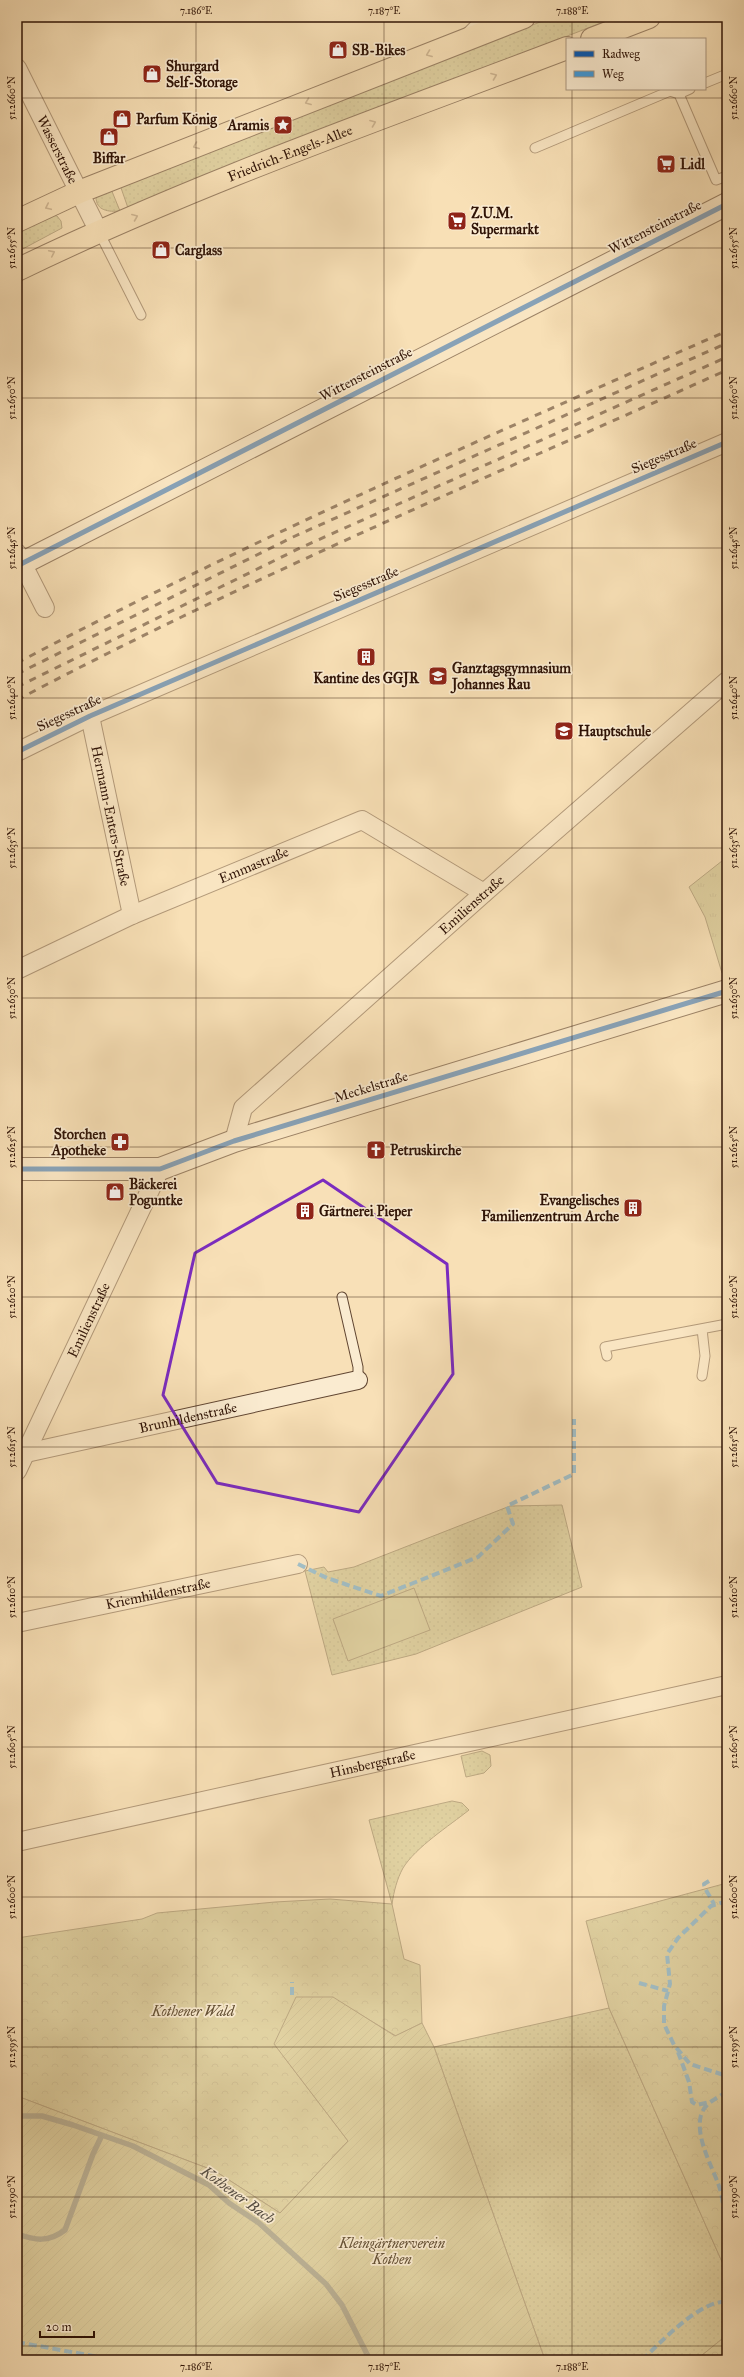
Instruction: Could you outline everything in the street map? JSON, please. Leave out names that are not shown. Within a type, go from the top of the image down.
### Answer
[{"type":"main road","points":[[17,221],[79,192],[524,17]]},
{"type":"main road","points":[[595,38],[649,17]]},
{"type":"main road","name":"Friedrich-Engels-Allee","points":[[17,270],[99,232],[213,185],[566,48]]},
{"type":"street","points":[[465,40],[489,17]]},
{"type":"street","name":"Wasserstraße","points":[[17,68],[99,232]]},
{"type":"street","name":"Wittensteinstraße","points":[[19,561],[727,204]]},
{"type":"street","name":"Siegesstraße","points":[[17,752],[90,716],[727,442]]},
{"type":"street","points":[[19,561],[45,608]]},
{"type":"street","name":"Emilienstraße","points":[[234,1142],[243,1108],[484,893],[727,681]]},
{"type":"street","name":"Hermann-Enters-Straße","points":[[90,716],[132,915]]},
{"type":"street","name":"Emmastraße","points":[[17,970],[132,915],[362,820],[484,893]]},
{"type":"street","name":"Meckelstraße","points":[[17,1169],[160,1169],[185,1158],[234,1142],[727,991]]},
{"type":"street","name":"Emilienstraße","points":[[17,1471],[21,1454],[160,1169]]},
{"type":"street","name":"Brunhildenstraße","points":[[21,1454],[358,1380]]},
{"type":"street","name":"Kriemhildenstraße","points":[[17,1623],[298,1564]]},
{"type":"street","name":"Hinsbergstraße","points":[[17,1842],[727,1685]]},
{"type":"lane","points":[[706,83],[727,74]]},
{"type":"lane","points":[[536,148],[670,91],[679,94],[688,90]]},
{"type":"lane","points":[[679,94],[716,180],[727,176]]},
{"type":"lane","points":[[99,232],[141,314]]},
{"type":"lane","points":[[342,1297],[358,1368],[358,1380]]},
{"type":"lane","points":[[607,1356],[605,1347],[727,1324]]},
{"type":"lane","points":[[702,1329],[705,1356],[702,1376]]},
{"type":"highlighted area","points":[[323,1180],[447,1264],[453,1374],[359,1512],[217,1483],[163,1395],[195,1253]]},
{"type":"green space","points":[[553,17],[616,17],[128,208],[120,185]]},
{"type":"green space","points":[[111,189],[120,211],[104,210],[98,205],[96,197]]},
{"type":"green space","points":[[52,215],[57,216],[61,221],[62,228],[17,252],[17,232]]},
{"type":"green space","points":[[727,857],[727,972],[722,973],[705,917],[689,887]]},
{"type":"green space","points":[[562,1505],[582,1587],[416,1654],[332,1675],[305,1571],[324,1567],[328,1572],[354,1567],[510,1506]]},
{"type":"green space","points":[[414,1588],[430,1630],[348,1661],[333,1619]]},
{"type":"green space","points":[[482,1751],[490,1755],[491,1766],[484,1773],[466,1777],[461,1756]]},
{"type":"green space","points":[[452,1801],[462,1803],[469,1810],[424,1845],[409,1860],[399,1876],[392,1904],[369,1820]]},
{"type":"green space","points":[[727,1883],[727,2273],[609,2008],[586,1921]]},
{"type":"green space","name":"Kothener Wald","points":[[330,1899],[392,1904],[404,1959],[420,1965],[422,2023],[396,2036],[338,2001],[284,2057],[348,2141],[280,2213],[215,2171],[17,2096],[17,1938],[142,1919],[157,1913],[275,1902]]},
{"type":"green space","name":"Kleingärtnerverein Kothen","points":[[296,1997],[333,1997],[395,2036],[422,2023],[434,2047],[545,2360],[17,2360],[17,2096],[215,2171],[280,2213],[348,2141],[274,2044]]},
{"type":"green space","points":[[609,2008],[727,2273],[727,2335],[696,2360],[545,2360],[434,2047]]},
{"type":"green space","points":[[727,2335],[727,2360],[696,2360]]},
{"type":"waterway","name":"Kothener Bach","points":[[17,2116],[42,2116],[133,2146],[209,2185],[229,2203],[259,2223],[326,2284],[342,2305],[370,2360]]},
{"type":"waterway","points":[[17,2234],[30,2238],[47,2239],[65,2230],[93,2154],[102,2135]]},
{"type":"railway","points":[[17,663],[192,574],[280,532],[458,450],[727,331]]},
{"type":"railway","points":[[17,674],[293,537],[727,343]]},
{"type":"railway","points":[[17,687],[300,548],[727,357]]},
{"type":"railway","points":[[17,700],[104,655],[280,570],[727,370]]},
{"type":"marked path","points":[[298,1564],[327,1578],[381,1596],[478,1557],[513,1524],[507,1506],[574,1474],[574,1419]]},
{"type":"marked path","points":[[709,1881],[704,1884],[714,1905]]},
{"type":"marked path","points":[[727,1901],[711,1906],[678,1938],[667,1954],[670,1984],[664,2006],[664,2024],[674,2045],[690,2064],[727,2076]]},
{"type":"marked path","points":[[292,1982],[292,1995]]},
{"type":"marked path","points":[[639,1983],[668,1991]]},
{"type":"marked path","points":[[678,2052],[689,2082],[692,2102],[697,2105],[709,2102]]},
{"type":"marked path","points":[[727,2091],[705,2107],[701,2115],[700,2124],[702,2142],[721,2193],[727,2244]]},
{"type":"marked path","points":[[642,2360],[670,2333],[693,2315],[705,2307],[717,2303],[727,2302]]},
{"type":"marked path","points":[[17,2342],[115,2360]]},
{"type":"cycle path","points":[[17,566],[727,204]]},
{"type":"cycle path","points":[[17,752],[90,716],[727,442]]},
{"type":"cycle path","points":[[17,1169],[160,1169],[234,1141],[727,991]]},
{"type":"place","name":"SB-Bikes","points":[[338,50]]},
{"type":"place","name":"Shurgard Self-Storage","points":[[152,74]]},
{"type":"place","name":"Parfum König","points":[[122,119]]},
{"type":"place","name":"Aramis","points":[[283,125]]},
{"type":"place","name":"Biffar","points":[[109,137]]},
{"type":"place","name":"Lidl","points":[[666,164]]},
{"type":"place","name":"Z.U.M. Supermarkt","points":[[457,221]]},
{"type":"place","name":"Carglass","points":[[161,250]]},
{"type":"place","name":"Kantine des GGJR","points":[[366,657]]},
{"type":"place","name":"Ganztagsgymnasium Johannes Rau","points":[[438,676]]},
{"type":"place","name":"Hauptschule","points":[[564,731]]},
{"type":"place","name":"Storchen Apotheke","points":[[120,1142]]},
{"type":"place","name":"Petruskirche","points":[[376,1150]]},
{"type":"place","name":"Bäckerei Poguntke","points":[[115,1192]]},
{"type":"place","name":"Evangelisches Familienzentrum Arche","points":[[633,1208]]},
{"type":"place","name":"Gärtnerei Pieper","points":[[305,1211]]}]
